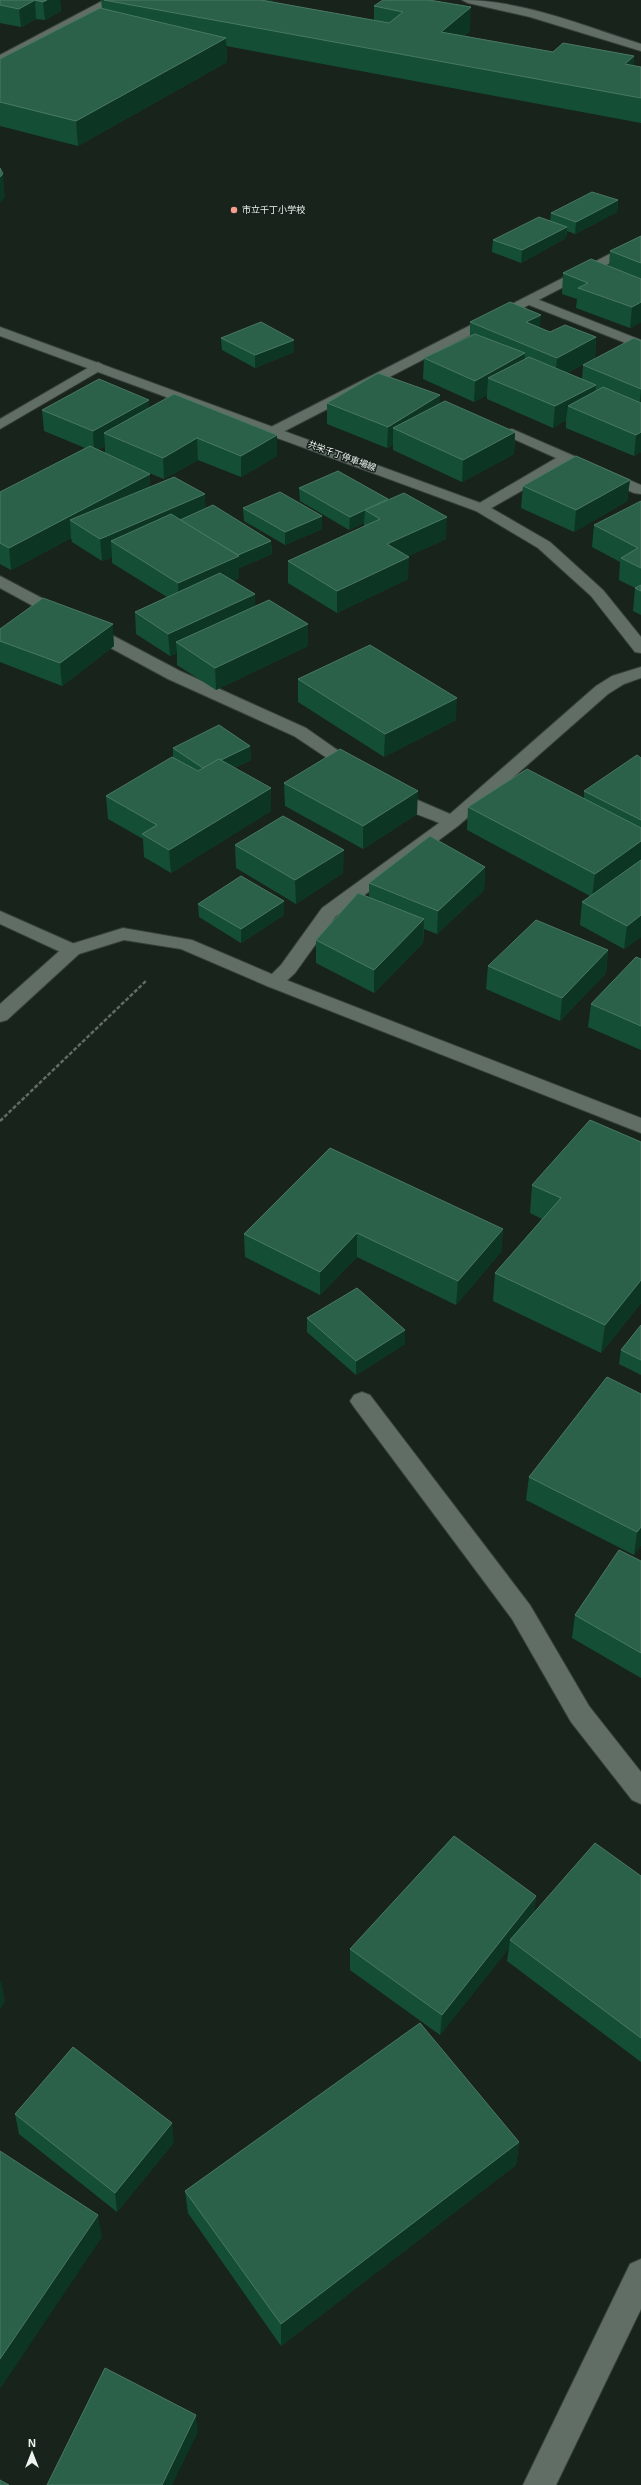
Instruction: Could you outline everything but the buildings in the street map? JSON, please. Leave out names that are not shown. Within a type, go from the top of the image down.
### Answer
[{"type":"street","points":[[0,60],[112,0]]},
{"type":"street","points":[[468,0],[533,14],[641,48]]},
{"type":"street","points":[[274,431],[641,242]]},
{"type":"street","points":[[529,300],[641,346]]},
{"type":"street","name":"共栄千丁停車場線","points":[[0,331],[481,508],[544,545],[597,593],[641,648]]},
{"type":"street","points":[[0,425],[98,366]]},
{"type":"street","points":[[512,433],[639,490]]},
{"type":"street","points":[[481,508],[568,458]]},
{"type":"street","points":[[0,581],[174,675],[300,732],[406,802],[452,822]]},
{"type":"street","points":[[274,982],[288,969],[329,912],[452,822],[602,690],[618,680],[641,672]]},
{"type":"street","points":[[0,917],[72,950]]},
{"type":"street","points":[[0,1016],[72,950],[123,934],[185,944],[274,982],[641,1126]]},
{"type":"street","points":[[362,1401],[521,1612],[580,1714],[641,1792]]},
{"type":"street","points":[[539,2485],[641,2276]]},
{"type":"path","points":[[0,1121],[185,944]]},
{"type":"place","name":"市立千丁小学校","points":[[234,210]]}]
